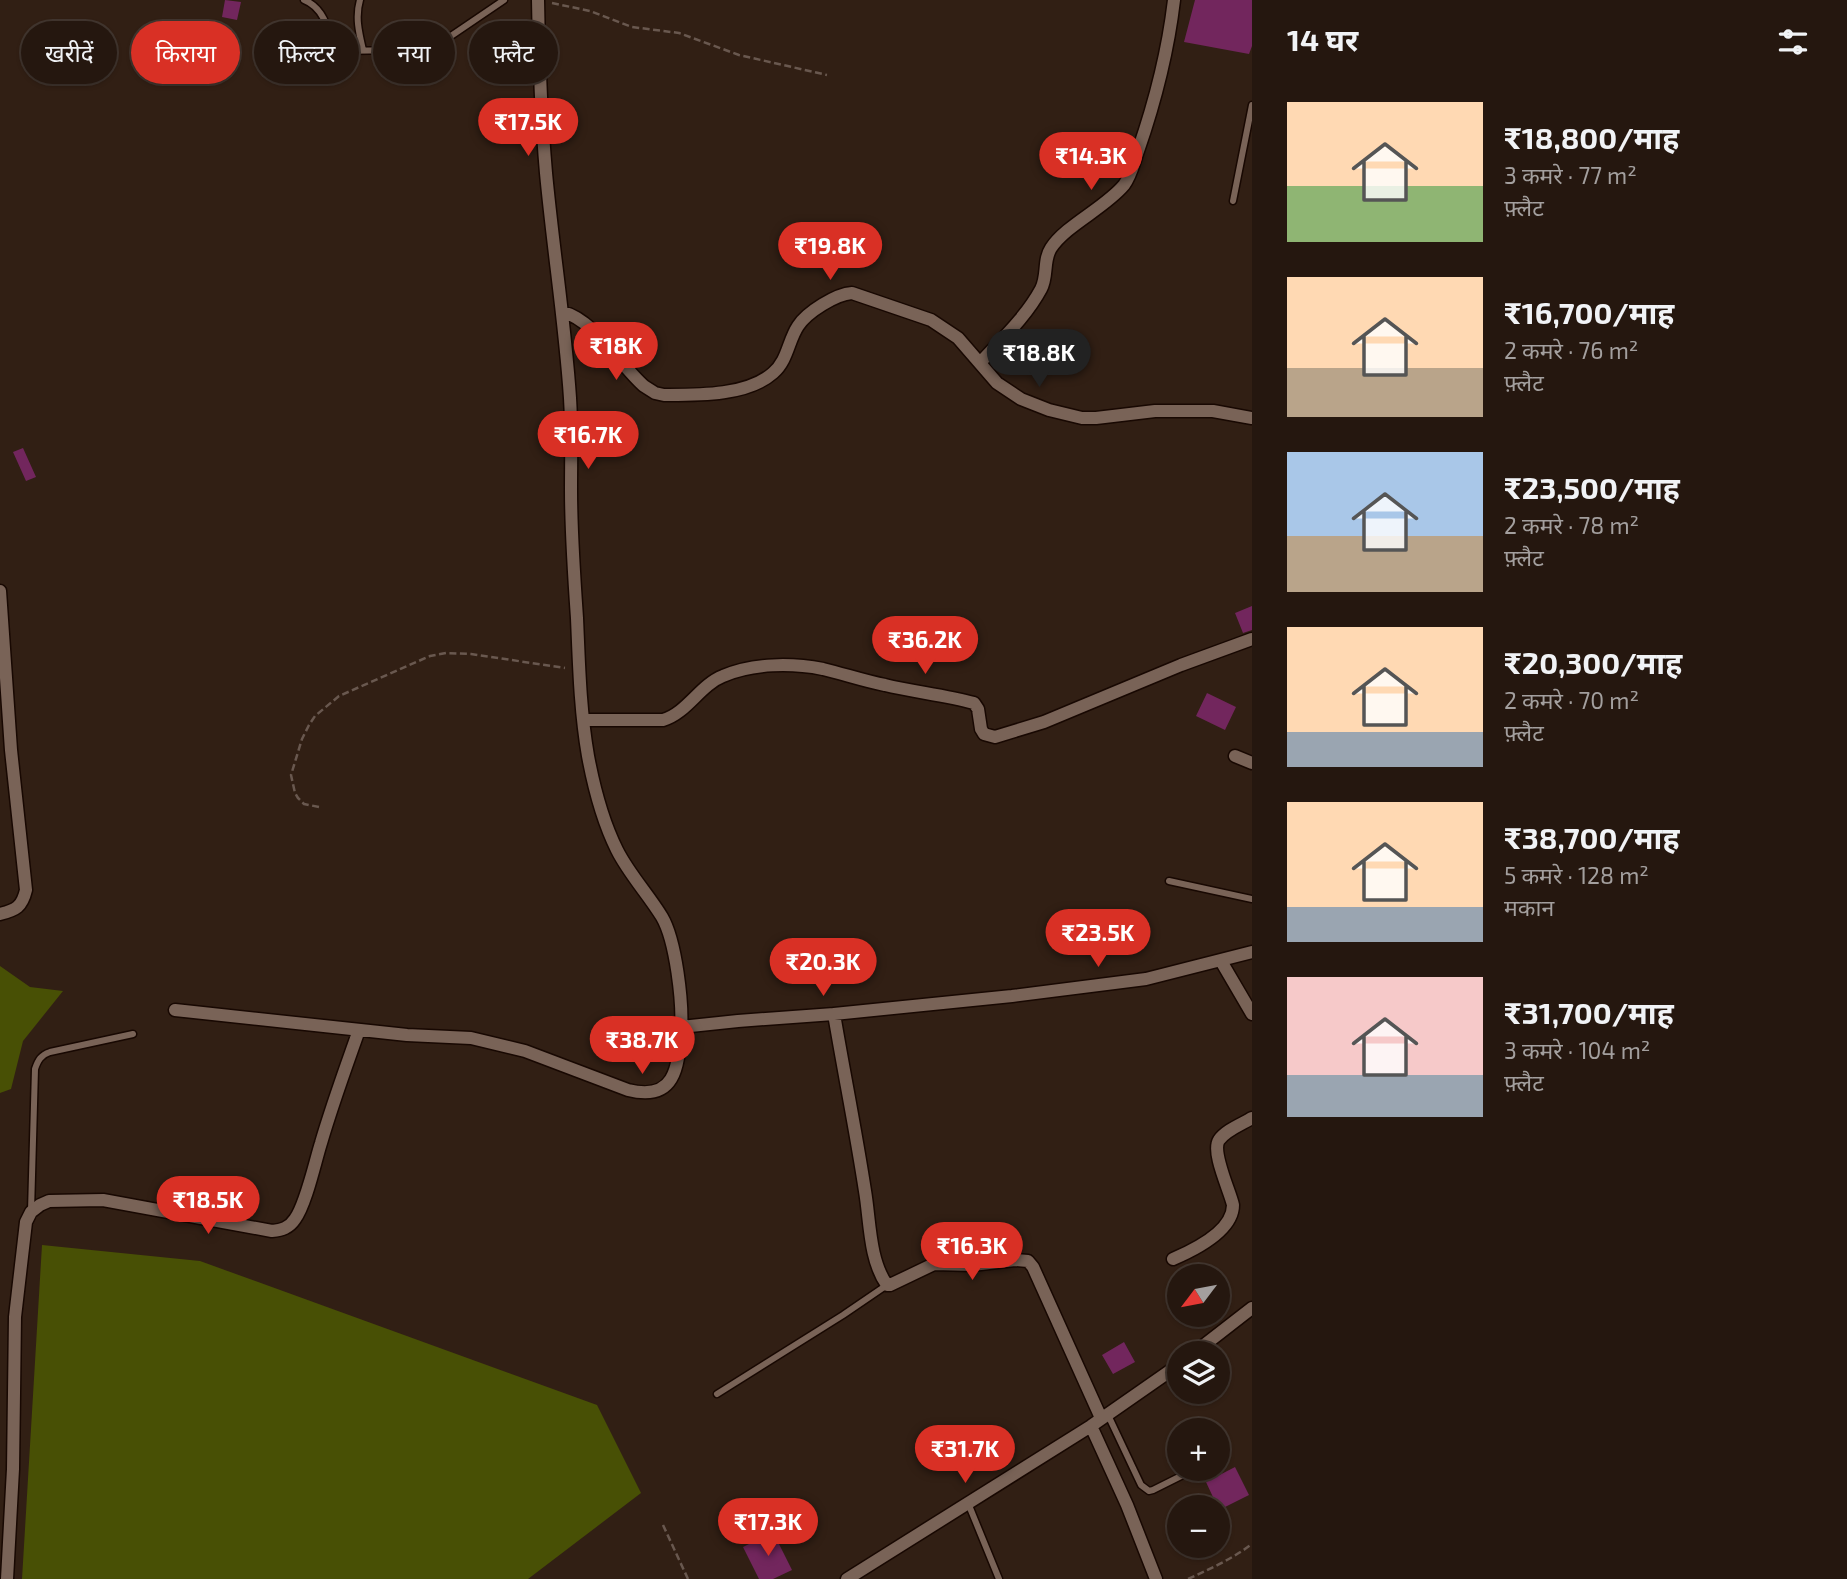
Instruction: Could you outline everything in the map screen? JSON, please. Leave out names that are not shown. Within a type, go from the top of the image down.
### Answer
[{"type":"street","points":[[175,1010],[494,1042],[643,1093],[664,1088],[676,1067],[681,1027],[680,996],[671,942],[663,919],[626,866],[604,820],[594,788],[583,720],[571,507],[571,424],[563,312],[540,100],[538,0]]},
{"type":"street","points":[[980,363],[1041,289],[1046,274],[1047,256],[1054,243],[1113,195],[1129,176],[1161,74],[1174,0]]},
{"type":"street","points":[[563,312],[572,314],[585,323],[644,386],[664,395],[717,393],[739,389],[766,378],[780,366],[800,322],[820,307],[847,293],[865,296],[931,320],[958,338],[997,383],[1021,399],[1040,407],[1071,416],[1096,418],[1155,411],[1224,412],[1252,418]]},
{"type":"street","points":[[0,591],[11,750],[26,890],[23,901],[16,909],[0,914]]},
{"type":"street","points":[[583,720],[663,720],[673,716],[721,676],[768,666],[806,667],[974,703],[984,734],[995,737],[1044,722],[1181,665],[1252,639]]},
{"type":"street","points":[[0,760],[11,750]]},
{"type":"street","points":[[1235,756],[1252,763]]},
{"type":"street","points":[[681,1027],[1012,996],[1146,979],[1252,952]]},
{"type":"street","points":[[1221,961],[1252,1014]]},
{"type":"street","points":[[834,1014],[870,1232],[877,1261],[887,1285],[934,1264],[972,1265],[1028,1261],[1100,1419],[1127,1505],[1156,1579]]},
{"type":"street","points":[[7,1579],[13,1469],[15,1317],[26,1222],[31,1212],[50,1201],[103,1200],[272,1231],[283,1230],[297,1217],[303,1203],[359,1030]]},
{"type":"street","points":[[1173,1259],[1209,1240],[1230,1218],[1233,1205],[1216,1146],[1222,1137],[1252,1118]]},
{"type":"street","points":[[1209,1341],[1252,1308]]},
{"type":"street","points":[[847,1579],[1100,1419],[1167,1373]]},
{"type":"lane","points":[[304,0],[316,7],[325,21]]},
{"type":"lane","points":[[360,0],[357,9],[358,29],[363,50]]},
{"type":"lane","points":[[359,50],[405,50],[433,45],[504,0]]},
{"type":"lane","points":[[1233,201],[1252,105]]},
{"type":"lane","points":[[1169,881],[1252,899]]},
{"type":"lane","points":[[31,1212],[35,1069],[38,1059],[50,1052],[133,1034]]},
{"type":"lane","points":[[717,1394],[887,1285]]},
{"type":"lane","points":[[1100,1419],[1145,1489],[1153,1490],[1171,1481]]},
{"type":"lane","points":[[968,1503],[999,1579]]},
{"type":"path","points":[[538,0],[590,11],[632,27],[679,33],[739,55],[827,75]]},
{"type":"path","points":[[319,807],[304,804],[295,793],[291,775],[302,739],[315,716],[340,696],[429,656],[446,653],[471,654],[579,670]]},
{"type":"path","points":[[663,1525],[688,1579]]},
{"type":"path","points":[[1188,1579],[1218,1566],[1252,1544]]},
{"type":"green space","points":[[0,966],[30,987],[63,991],[23,1041],[11,1089],[0,1093]]},
{"type":"green space","points":[[42,1245],[200,1261],[597,1405],[641,1493],[528,1579],[22,1579]]},
{"type":"building","points":[[225,0],[241,2],[237,20],[222,17]]},
{"type":"building","points":[[1195,0],[1252,0],[1252,46],[1249,54],[1184,42]]},
{"type":"building","points":[[23,448],[36,477],[26,481],[13,452]]},
{"type":"building","points":[[1252,606],[1252,630],[1243,633],[1235,613]]},
{"type":"building","points":[[1207,693],[1236,707],[1225,730],[1196,716]]},
{"type":"building","points":[[1124,1342],[1135,1362],[1113,1374],[1102,1355]]},
{"type":"building","points":[[1235,1467],[1249,1495],[1230,1504],[1230,1495],[1212,1495],[1206,1482],[1230,1481],[1230,1470]]},
{"type":"building","points":[[773,1532],[792,1570],[773,1579],[759,1579],[743,1547]]}]
